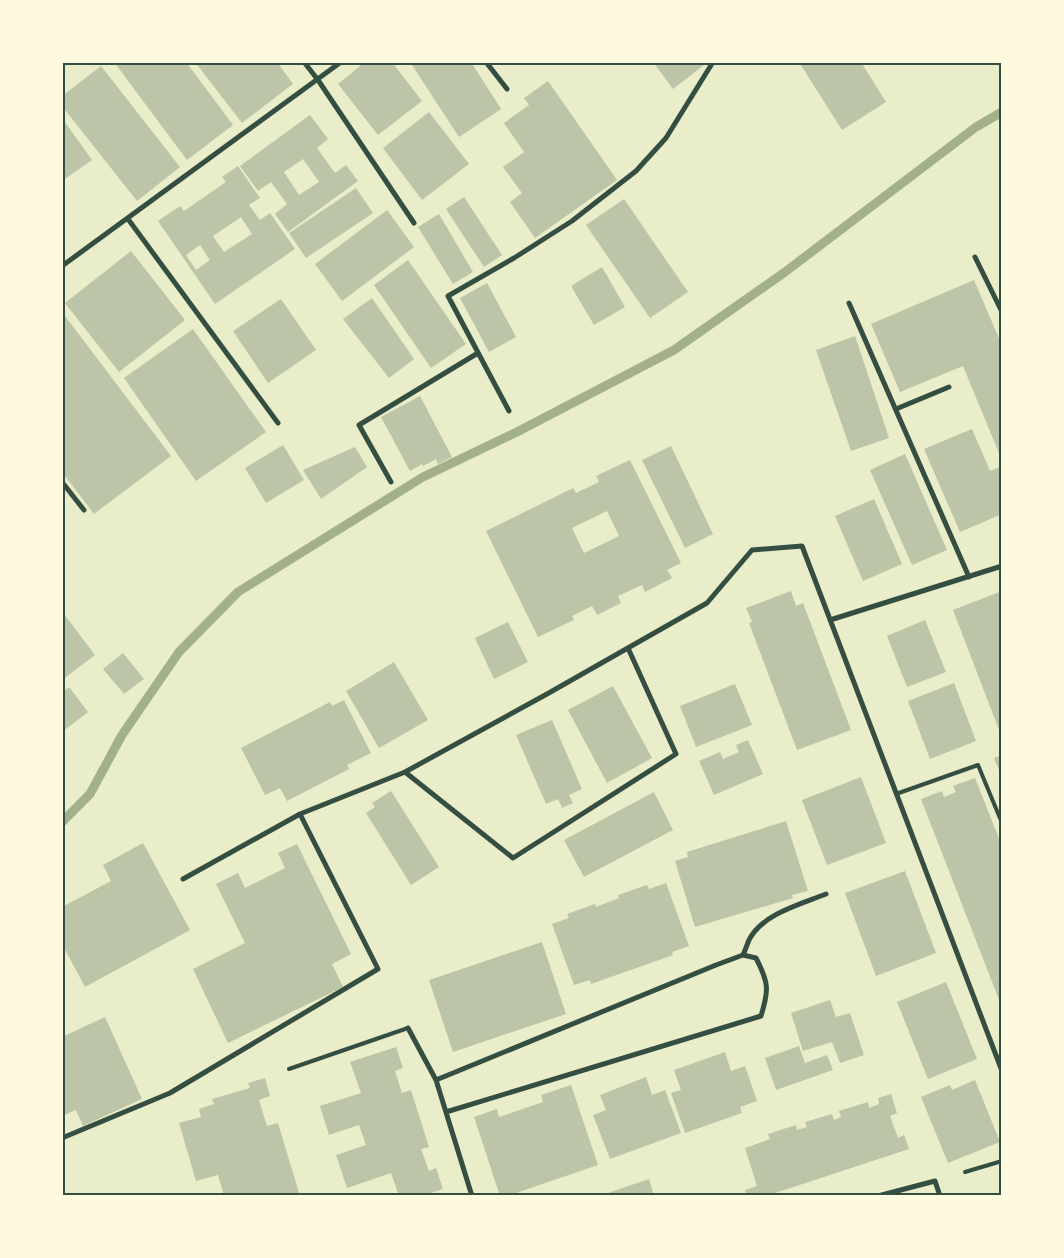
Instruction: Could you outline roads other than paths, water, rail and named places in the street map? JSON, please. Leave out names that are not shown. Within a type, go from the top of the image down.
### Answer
[{"type":"street","points":[[304,62],[414,223]]},
{"type":"street","points":[[62,266],[341,62]]},
{"type":"street","points":[[486,62],[507,90]]},
{"type":"street","points":[[509,411],[448,296],[514,258],[572,221],[636,171],[666,138],[713,62]]},
{"type":"street","points":[[128,219],[278,423]]},
{"type":"street","points":[[975,257],[1002,312]]},
{"type":"street","points":[[849,303],[969,577]]},
{"type":"street","points":[[391,482],[359,425],[478,353]]},
{"type":"street","points":[[896,409],[949,387]]},
{"type":"street","points":[[62,482],[84,510]]},
{"type":"street","points":[[183,879],[300,814],[405,772],[628,648],[707,602],[752,550],[802,546],[1002,1072]]},
{"type":"street","points":[[830,620],[1002,566]]},
{"type":"street","points":[[405,772],[513,858],[676,754],[628,648]]},
{"type":"street","points":[[62,1138],[170,1093],[378,969],[300,814]]},
{"type":"street","points":[[744,955],[750,939],[764,923],[826,894]]},
{"type":"street","points":[[436,1080],[744,955],[756,958],[766,977],[767,997],[761,1016],[446,1112]]},
{"type":"street","points":[[408,1028],[436,1080],[472,1196]]},
{"type":"street","points":[[878,1196],[934,1181],[940,1196]]},
{"type":"lane","points":[[896,794],[978,765],[1002,823]]},
{"type":"lane","points":[[289,1069],[408,1028]]},
{"type":"lane","points":[[965,1172],[1002,1161]]},
{"type":"waterway","points":[[62,822],[90,794],[122,735],[179,652],[238,592],[423,477],[517,432],[674,350],[785,272],[976,127],[1002,112]]}]
